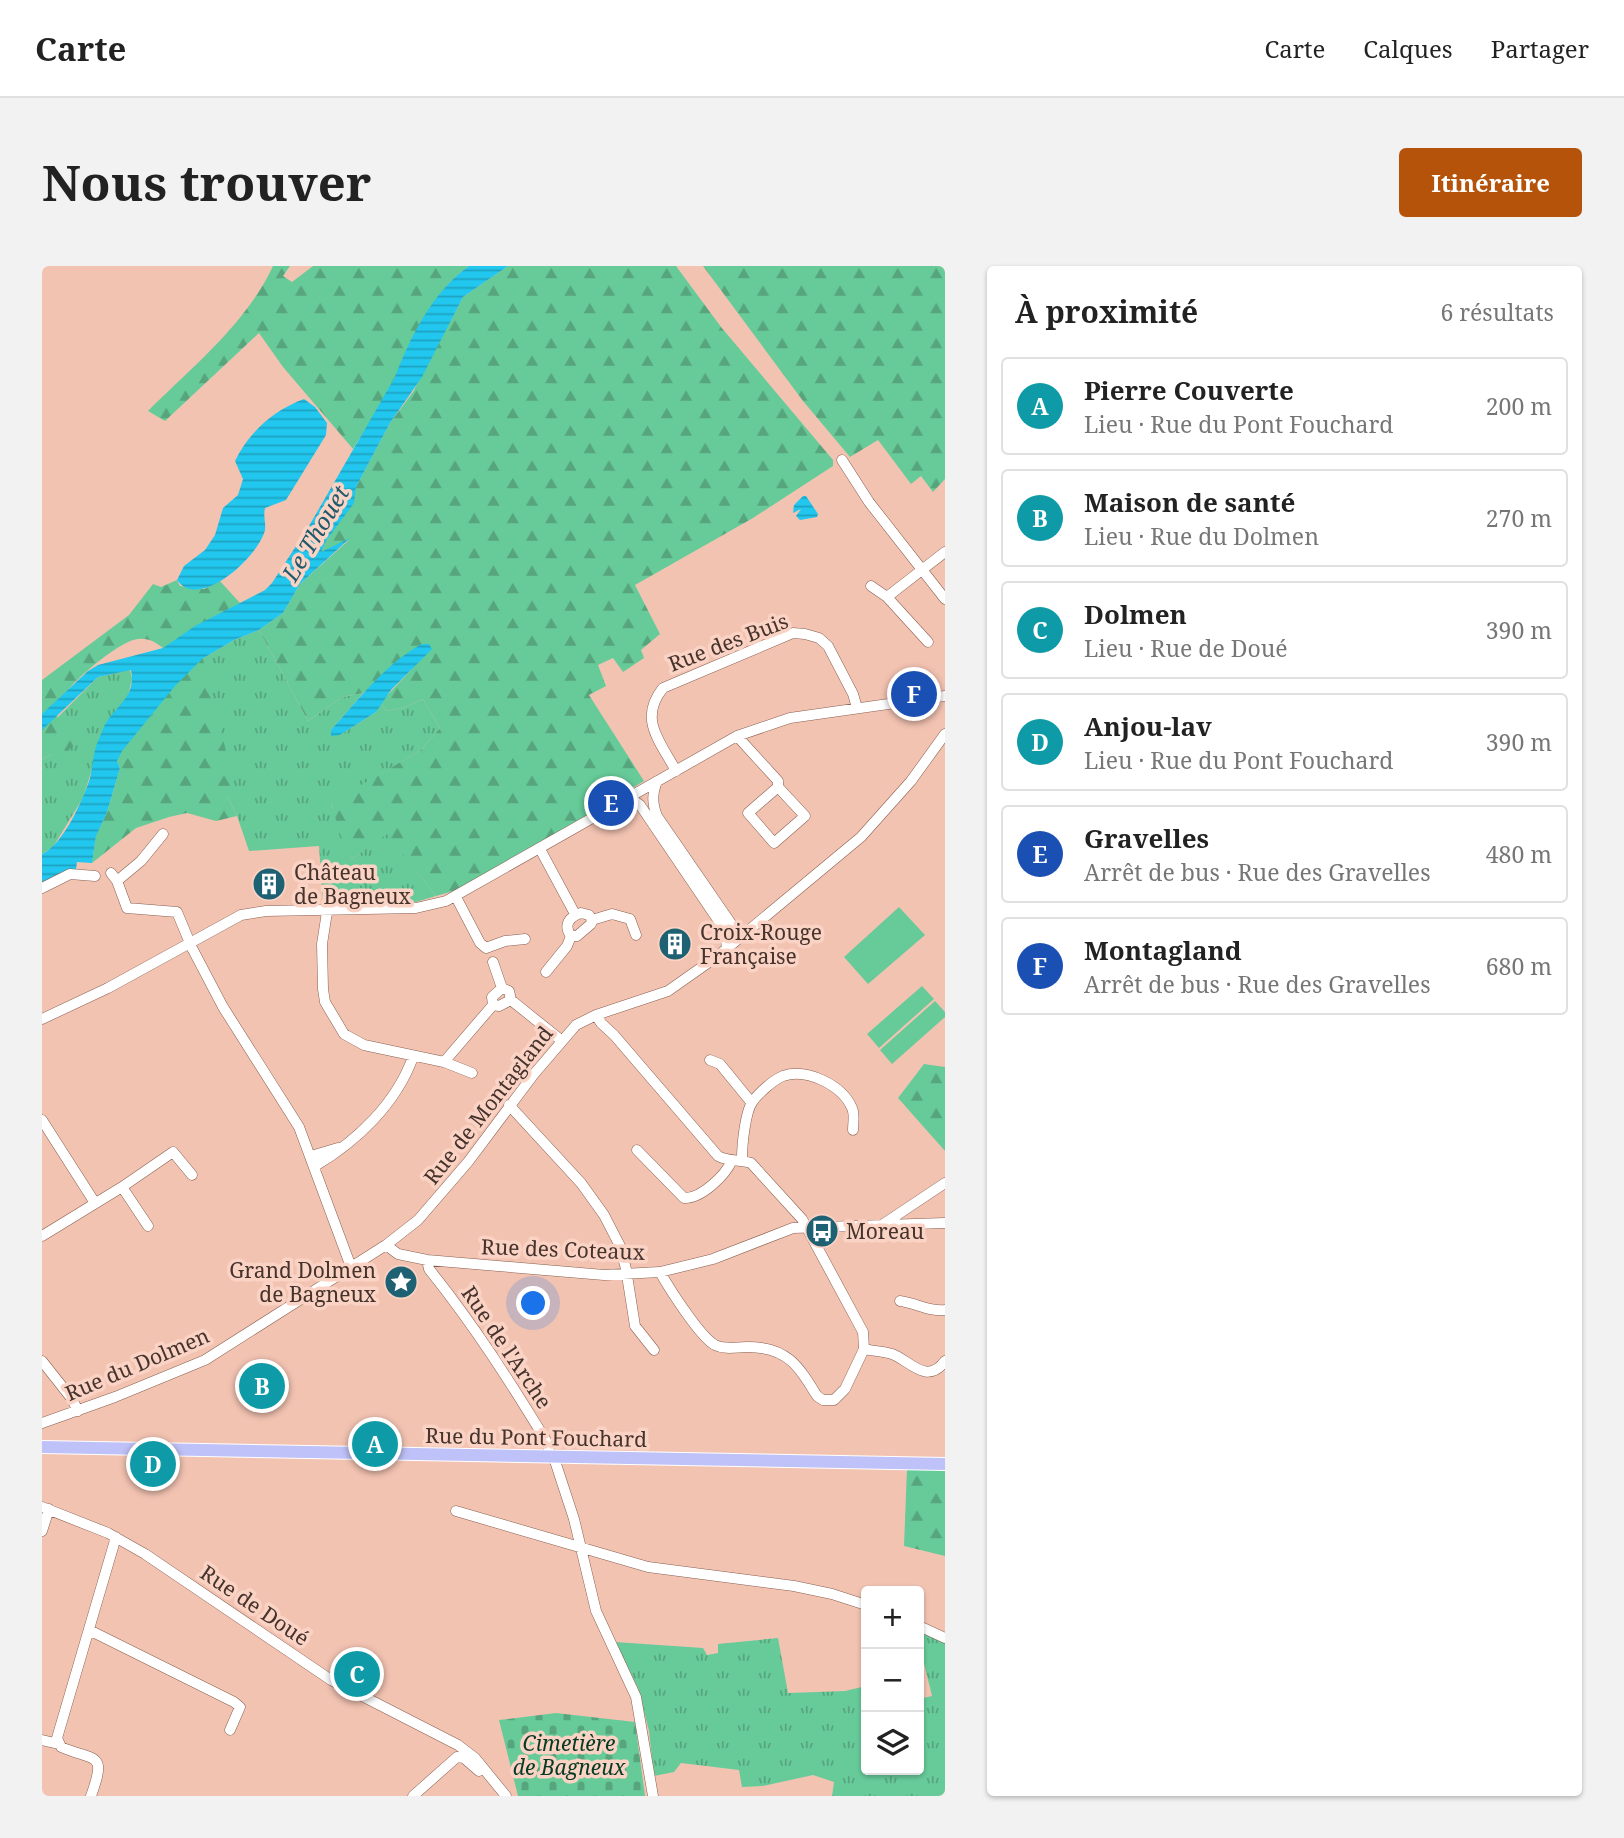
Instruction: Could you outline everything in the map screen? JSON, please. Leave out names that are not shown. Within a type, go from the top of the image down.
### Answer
[{"type":"main road","name":"Rue du Pont Fouchard","points":[[42,1447],[945,1464]]},
{"type":"street","points":[[842,460],[869,502],[945,599]]},
{"type":"street","points":[[887,597],[923,570],[943,548]]},
{"type":"street","points":[[871,586],[887,597],[928,642]]},
{"type":"street","name":"Rue des Buis","points":[[676,771],[652,724],[651,707],[663,688],[793,633],[819,638],[828,646],[853,694],[857,708]]},
{"type":"street","points":[[916,699],[945,689]]},
{"type":"street","points":[[42,1020],[99,993],[234,918],[250,913],[416,908],[456,897],[737,736],[765,725],[857,708],[945,696]]},
{"type":"street","points":[[737,736],[778,781],[778,787],[805,817],[774,843],[748,813],[778,787]]},
{"type":"street","name":"Rue de Montagland","points":[[386,1245],[434,1205],[509,1105],[576,1026],[596,1015],[668,991],[734,943],[862,837],[944,740]]},
{"type":"street","points":[[657,781],[653,790],[653,807],[657,816],[734,943]]},
{"type":"street","points":[[633,794],[734,943]]},
{"type":"street","points":[[633,794],[657,816]]},
{"type":"street","points":[[163,834],[141,861],[114,877],[127,908],[177,912],[223,1007],[299,1127],[351,1267]]},
{"type":"street","points":[[540,849],[575,914]]},
{"type":"street","points":[[42,888],[70,874],[95,876]]},
{"type":"street","points":[[456,897],[480,943],[486,948],[505,941],[525,939]]},
{"type":"street","points":[[327,912],[321,963],[325,1002],[344,1034],[353,1040],[413,1057],[444,1062],[472,1073]]},
{"type":"street","points":[[571,936],[567,924],[575,914],[589,915],[593,920]]},
{"type":"street","points":[[571,936],[577,936],[593,920],[612,914],[630,919],[636,935]]},
{"type":"street","points":[[546,972],[567,946],[571,936]]},
{"type":"street","points":[[493,962],[502,988],[509,991],[511,1000],[562,1041]]},
{"type":"street","points":[[444,1062],[493,1004],[492,997],[502,988]]},
{"type":"street","points":[[493,1004],[499,1006],[511,1000]]},
{"type":"street","points":[[610,1011],[614,1035]]},
{"type":"street","points":[[596,1015],[718,1156],[724,1160],[751,1163],[802,1219],[863,1332],[864,1349],[839,1398],[822,1400],[792,1360],[781,1353],[757,1347],[723,1348],[709,1340],[660,1272]]},
{"type":"street","points":[[313,1161],[356,1137],[389,1103],[413,1057]]},
{"type":"street","points":[[710,1060],[720,1064],[751,1102]]},
{"type":"street","points":[[637,1150],[684,1198],[692,1198],[726,1174],[737,1160],[751,1102],[783,1076],[802,1075],[833,1085],[853,1109],[853,1130]]},
{"type":"street","points":[[509,1105],[555,1153],[596,1204],[620,1246],[635,1326],[654,1350]]},
{"type":"street","points":[[42,1120],[95,1203]]},
{"type":"street","points":[[42,1236],[173,1152],[192,1175]]},
{"type":"street","points":[[881,1226],[945,1183]]},
{"type":"street","points":[[122,1187],[148,1226]]},
{"type":"street","points":[[788,1205],[793,1217],[793,1228]]},
{"type":"street","points":[[908,1208],[910,1221],[917,1224]]},
{"type":"street","points":[[901,1225],[899,1221],[908,1208]]},
{"type":"street","name":"Rue des Coteaux","points":[[386,1245],[398,1254],[427,1260],[592,1274],[660,1272],[713,1259],[793,1228],[945,1223]]},
{"type":"street","name":"Rue du Dolmen","points":[[42,1423],[205,1360],[386,1245]]},
{"type":"street","points":[[346,1250],[355,1251],[365,1258]]},
{"type":"street","name":"Rue de l'Arche","points":[[427,1260],[429,1269],[493,1355],[548,1444],[582,1548],[596,1611],[636,1697],[653,1796]]},
{"type":"street","points":[[900,1301],[934,1311],[945,1310]]},
{"type":"street","points":[[864,1349],[892,1354],[920,1371],[934,1370],[945,1361]]},
{"type":"street","points":[[42,1361],[72,1399],[78,1411]]},
{"type":"street","points":[[42,1531],[46,1508]]},
{"type":"street","name":"Rue de Doué","points":[[46,1508],[116,1537],[145,1553],[331,1680],[458,1745],[475,1758],[506,1796]]},
{"type":"street","points":[[456,1511],[648,1567],[794,1586],[861,1603]]},
{"type":"street","points":[[59,1744],[58,1735],[116,1537]]},
{"type":"street","points":[[924,1628],[945,1638]]},
{"type":"street","points":[[89,1630],[234,1702],[240,1707],[230,1730]]},
{"type":"street","points":[[42,1740],[91,1756],[97,1762],[99,1774],[92,1796]]},
{"type":"street","points":[[413,1796],[457,1757],[464,1758],[481,1773],[486,1772]]},
{"type":"green space","points":[[273,266],[290,266],[283,276],[292,282],[313,266],[469,266],[434,302],[385,396],[353,449],[283,367],[259,333],[165,421],[148,411],[233,326],[262,287]]},
{"type":"green space","points":[[508,266],[676,266],[721,327],[833,460],[833,466],[753,518],[635,585],[660,634],[641,650],[644,658],[623,672],[613,658],[598,665],[606,686],[589,695],[644,781],[464,888],[436,896],[387,834],[352,859],[340,834],[331,803],[421,750],[440,728],[423,699],[403,708],[386,711],[381,702],[412,669],[379,680],[363,693],[342,697],[308,721],[259,630],[283,613],[300,584],[349,540],[320,553],[353,503],[356,487],[390,423],[413,392],[463,297]]},
{"type":"green space","points":[[703,266],[945,266],[945,479],[933,492],[921,476],[911,484],[878,440],[850,457],[803,401]]},
{"type":"green space","points":[[177,580],[180,586],[204,589],[220,581],[240,603],[195,627],[235,787],[227,796],[237,816],[216,821],[187,813],[169,817],[136,828],[92,863],[96,835],[107,812],[120,768],[117,761],[163,648],[145,639],[130,641],[86,672],[64,696],[57,717],[79,726],[76,744],[64,754],[53,754],[42,759],[42,680],[129,615],[153,584],[161,587]]},
{"type":"green space","points":[[259,630],[308,721],[342,697],[363,693],[331,730],[340,735],[376,712],[381,702],[386,711],[403,708],[423,699],[440,728],[421,750],[331,804],[352,859],[387,833],[436,896],[416,902],[323,902],[319,846],[249,851],[227,796],[202,659],[234,640]]},
{"type":"green space","points":[[130,670],[132,679],[127,700],[107,721],[83,798],[53,847],[42,854],[42,759],[53,754],[64,754],[79,727],[57,718],[98,677]]},
{"type":"green space","points":[[899,907],[925,935],[868,984],[844,957]]},
{"type":"green space","points":[[922,986],[934,999],[879,1048],[867,1034]]},
{"type":"green space","points":[[935,1001],[945,1012],[945,1017],[892,1064],[880,1050]]},
{"type":"green space","points":[[924,1064],[945,1067],[945,1151],[898,1098]]},
{"type":"green space","points":[[907,1469],[945,1470],[945,1556],[904,1546]]},
{"type":"green space","points":[[924,1633],[945,1643],[945,1796],[832,1796],[834,1782],[813,1775],[763,1786],[742,1787],[739,1770],[681,1763],[674,1772],[654,1776],[649,1731],[638,1688],[615,1642],[703,1648],[707,1655],[718,1653],[718,1644],[778,1638],[788,1693],[845,1691],[861,1687],[861,1775],[924,1775],[924,1698],[932,1696],[924,1663]]},
{"type":"green space","name":"Cimetière de Bagneux","points":[[556,1713],[635,1722],[645,1796],[518,1796],[499,1720]]},
{"type":"water","name":"Le Thouet","points":[[469,266],[508,266],[463,297],[422,377],[390,423],[356,487],[354,503],[321,552],[350,538],[300,584],[283,613],[259,630],[234,640],[202,659],[175,686],[122,751],[117,761],[120,768],[107,812],[96,836],[92,863],[77,862],[76,869],[42,885],[42,854],[65,832],[77,809],[90,778],[95,750],[103,728],[129,693],[131,670],[98,677],[42,730],[42,714],[98,665],[163,648],[195,626],[265,590],[272,583],[309,526],[395,377],[424,316],[445,288]]},
{"type":"water","points":[[304,399],[315,407],[327,423],[326,435],[286,500],[265,508],[265,530],[252,553],[240,566],[213,585],[199,589],[187,588],[177,580],[184,566],[205,550],[215,535],[223,508],[238,495],[243,479],[235,461],[241,450],[264,423],[283,409]]},
{"type":"water","points":[[806,496],[818,514],[817,517],[800,520],[796,516],[801,509],[793,513],[794,505]]},
{"type":"water","points":[[422,644],[429,644],[432,649],[391,690],[376,712],[340,735],[331,736],[331,730],[373,683],[396,661]]},
{"type":"place","name":"Montagland","points":[[914,694]]},
{"type":"place","name":"Gravelles","points":[[611,803]]},
{"type":"place","name":"Château de Bagneux","points":[[269,884]]},
{"type":"place","name":"Croix-Rouge Française","points":[[675,944]]},
{"type":"place","name":"Moreau","points":[[822,1231]]},
{"type":"place","name":"Grand Dolmen de Bagneux","points":[[401,1282]]},
{"type":"place","name":"Maison de santé","points":[[262,1386]]},
{"type":"place","name":"Pierre Couverte","points":[[375,1444]]},
{"type":"place","name":"Anjou-lav","points":[[153,1464]]},
{"type":"place","name":"Dolmen","points":[[357,1674]]}]
